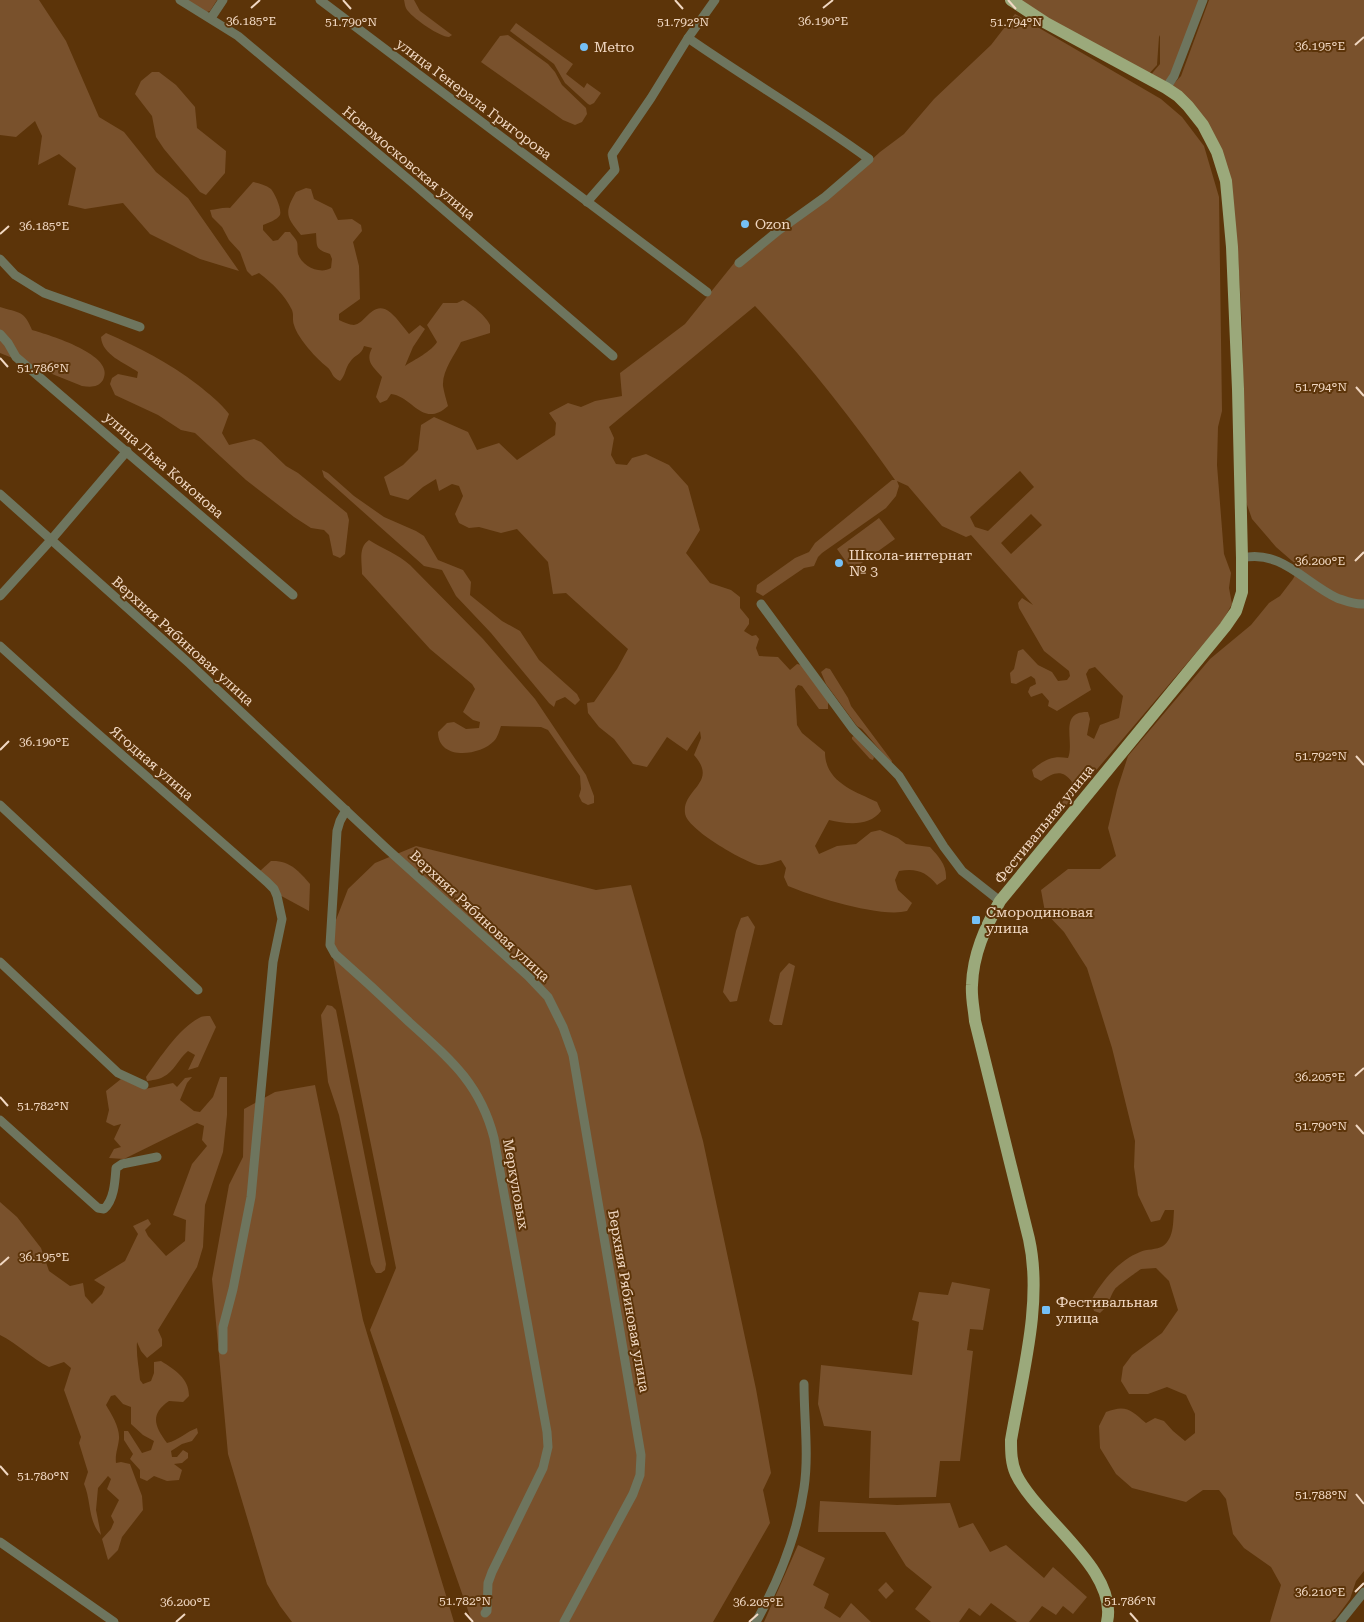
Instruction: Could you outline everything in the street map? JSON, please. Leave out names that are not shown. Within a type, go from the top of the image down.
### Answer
[{"type":"main road","name":"Фестивальная улица","points":[[1011,0],[1046,23],[1166,88],[1188,106],[1203,125],[1217,152],[1226,181],[1232,247],[1242,523],[1242,592],[1236,611],[1225,627],[1000,901],[986,927],[977,952],[972,986],[974,1021],[1030,1239],[1035,1271],[1032,1315],[1011,1440],[1012,1461],[1015,1472],[1030,1495],[1096,1573],[1108,1606],[1107,1622]]},
{"type":"street","name":"Новомосковская улица","points":[[180,0],[238,36],[414,184],[613,356]]},
{"type":"street","points":[[211,18],[223,0]]},
{"type":"street","name":"улица Генерала Григорова","points":[[320,0],[706,292]]},
{"type":"street","points":[[588,202],[615,170],[612,155],[715,0]]},
{"type":"street","points":[[1166,88],[1174,76],[1203,0]]},
{"type":"street","points":[[688,38],[868,158],[825,197],[779,230],[739,263]]},
{"type":"street","points":[[0,259],[15,275],[44,293],[140,328]]},
{"type":"street","name":"улица Льва Кононова","points":[[0,334],[16,357],[293,595]]},
{"type":"street","points":[[0,596],[127,452]]},
{"type":"street","name":"Верхняя Рябиновая улица","points":[[0,494],[190,664],[386,848],[528,976],[548,997],[563,1027],[573,1055],[641,1455],[640,1475],[633,1494],[564,1622]]},
{"type":"street","points":[[1242,558],[1256,556],[1274,559],[1288,566],[1327,593],[1351,602],[1364,604]]},
{"type":"street","points":[[761,604],[853,729],[898,776],[944,847],[962,871],[1000,901]]},
{"type":"street","name":"Ягодная улица","points":[[0,646],[274,889],[282,919],[273,962],[251,1197],[233,1289],[223,1327],[223,1350]]},
{"type":"street","points":[[0,805],[198,990]]},
{"type":"street","name":"Меркуловых","points":[[346,810],[340,820],[337,831],[330,948],[456,1066],[474,1089],[485,1110],[494,1138],[547,1432],[548,1447],[543,1468],[492,1572],[488,1584],[487,1611],[485,1613]]},
{"type":"street","points":[[0,962],[118,1073],[144,1086]]},
{"type":"street","points":[[0,1120],[98,1208],[104,1209],[108,1205],[113,1192],[116,1168],[122,1164],[157,1156]]},
{"type":"street","points":[[756,1622],[777,1583],[794,1538],[804,1488],[806,1448],[804,1384]]},
{"type":"street","points":[[0,1542],[114,1622]]},
{"type":"street","points":[[1340,1622],[1364,1592]]},
{"type":"shaded area","points":[[0,0],[39,0],[66,41],[99,117],[124,132],[156,172],[188,198],[239,271],[200,259],[150,234],[123,203],[85,209],[68,205],[76,168],[59,154],[38,165],[42,136],[35,121],[16,137],[0,135]]},
{"type":"shaded area","points":[[182,0],[217,0],[210,11],[204,13]]},
{"type":"shaded area","points":[[404,0],[414,0],[420,11],[452,35],[449,37],[445,36],[421,23],[407,10]]},
{"type":"shaded area","points":[[1014,0],[1203,0],[1166,88],[1148,78],[1160,64],[1160,35],[1157,65],[1147,76]]},
{"type":"shaded area","points":[[1209,0],[1364,0],[1364,1571],[1356,1581],[1350,1599],[1331,1622],[1270,1622],[1281,1585],[1271,1567],[1244,1548],[1233,1534],[1226,1499],[1219,1490],[1203,1490],[1186,1502],[1132,1488],[1116,1474],[1100,1448],[1099,1426],[1106,1412],[1119,1409],[1132,1412],[1146,1423],[1155,1418],[1164,1421],[1185,1441],[1195,1433],[1195,1414],[1186,1395],[1167,1387],[1148,1394],[1129,1394],[1121,1381],[1123,1367],[1132,1355],[1162,1333],[1178,1310],[1169,1281],[1156,1268],[1141,1269],[1115,1289],[1108,1304],[1100,1313],[1094,1311],[1091,1301],[1105,1279],[1125,1260],[1142,1251],[1161,1247],[1167,1243],[1172,1230],[1174,1210],[1165,1210],[1160,1220],[1151,1222],[1138,1195],[1134,1167],[1135,1141],[1112,1048],[1087,968],[1064,932],[1045,912],[1041,890],[1068,869],[1100,869],[1116,856],[1108,828],[1128,756],[1210,659],[1251,625],[1269,603],[1280,596],[1293,579],[1299,567],[1276,547],[1252,519],[1246,502],[1242,326],[1238,254],[1208,132],[1167,91],[1181,76]]},
{"type":"shaded area","points":[[1015,14],[1161,99],[1182,117],[1204,146],[1219,197],[1222,411],[1218,427],[1217,465],[1224,554],[1231,573],[1229,588],[1232,604],[1222,622],[1065,807],[1062,803],[1072,782],[1061,773],[1053,774],[1041,781],[1034,777],[1032,770],[1048,759],[1057,757],[1068,758],[1070,751],[1069,729],[1073,717],[1079,713],[1088,712],[1090,719],[1087,735],[1094,739],[1100,725],[1119,718],[1123,696],[1095,667],[1089,669],[1086,674],[1091,690],[1057,711],[1048,706],[1049,701],[1042,693],[1031,697],[1028,692],[1030,687],[1036,684],[1035,679],[1031,676],[1016,684],[1011,683],[1010,673],[1014,669],[1018,651],[1023,649],[1038,665],[1052,672],[1058,681],[1067,680],[1070,676],[1069,671],[1044,651],[1019,608],[1018,603],[1022,598],[1033,605],[971,535],[966,537],[942,526],[908,486],[897,481],[899,486],[896,496],[886,508],[822,553],[814,566],[804,568],[763,596],[756,592],[757,585],[795,558],[809,552],[815,543],[892,480],[895,480],[828,390],[755,306],[609,427],[614,438],[611,455],[616,464],[627,465],[632,458],[646,454],[669,465],[688,486],[700,530],[686,553],[710,583],[731,590],[740,597],[740,608],[749,619],[749,624],[744,631],[752,636],[756,635],[759,639],[756,648],[759,656],[778,657],[790,670],[797,664],[802,665],[828,699],[828,709],[819,709],[802,686],[798,685],[795,689],[797,725],[802,733],[825,752],[826,762],[835,778],[850,789],[877,802],[881,811],[870,820],[864,822],[843,823],[829,820],[815,846],[819,854],[837,846],[856,844],[871,832],[880,830],[906,844],[930,847],[942,861],[946,879],[937,885],[921,872],[911,870],[899,871],[895,880],[898,890],[912,903],[907,911],[881,912],[830,901],[788,886],[784,877],[786,868],[781,860],[758,865],[716,844],[695,827],[688,820],[685,813],[689,798],[698,786],[703,772],[701,765],[694,755],[701,738],[700,731],[687,751],[667,737],[647,767],[633,764],[614,739],[599,727],[588,713],[587,703],[594,702],[617,669],[628,649],[566,593],[553,594],[548,562],[517,529],[501,533],[479,527],[469,528],[459,523],[455,514],[463,496],[459,486],[452,484],[439,491],[436,479],[408,500],[390,495],[384,477],[403,465],[418,450],[421,425],[434,417],[468,432],[477,450],[499,443],[517,460],[555,435],[556,423],[549,413],[568,403],[581,407],[595,401],[622,396],[620,373],[685,324],[735,262],[831,197],[880,152],[904,134],[934,99],[991,45]],"holes":[[[1020,471],[1034,487],[988,531],[975,527],[970,517]],[[1031,514],[1042,525],[1011,554],[1001,543]]]},
{"type":"shaded area","points":[[516,23],[573,64],[566,74],[584,88],[587,83],[601,93],[594,103],[588,104],[565,83],[554,64],[510,31]]},
{"type":"shaded area","points":[[508,35],[548,64],[562,85],[586,108],[587,114],[582,122],[575,125],[563,120],[481,62],[500,36]]},
{"type":"shaded area","points":[[152,72],[159,72],[176,85],[195,107],[197,128],[226,151],[225,173],[206,195],[200,192],[164,149],[156,137],[152,116],[135,94],[141,81]]},
{"type":"shaded area","points":[[253,182],[271,189],[280,209],[279,217],[263,225],[263,230],[273,241],[278,240],[285,232],[290,232],[297,242],[300,258],[307,266],[317,270],[331,268],[332,259],[330,254],[319,249],[316,233],[301,235],[292,224],[288,210],[296,192],[306,188],[311,189],[314,199],[332,208],[338,220],[352,219],[361,225],[362,231],[353,242],[359,266],[360,299],[339,314],[339,320],[348,324],[358,324],[379,308],[391,313],[409,334],[420,325],[425,329],[413,347],[405,366],[427,352],[437,342],[427,325],[443,303],[457,303],[463,300],[486,318],[490,325],[490,333],[461,342],[447,368],[443,386],[448,406],[439,412],[425,413],[398,396],[391,394],[387,400],[380,403],[376,397],[382,377],[373,367],[370,360],[372,348],[364,346],[361,352],[348,364],[340,381],[335,378],[329,369],[308,348],[296,330],[293,323],[292,310],[282,294],[259,273],[252,276],[247,271],[240,252],[229,240],[222,227],[212,217],[210,210],[230,208]]},
{"type":"shaded area","points":[[0,307],[20,313],[32,330],[66,341],[91,355],[100,362],[105,371],[101,383],[91,387],[82,386],[0,353]]},
{"type":"shaded area","points":[[106,333],[165,362],[214,398],[229,414],[222,433],[229,445],[254,439],[261,442],[286,466],[298,473],[347,513],[349,520],[345,554],[340,558],[333,555],[329,535],[324,530],[311,528],[294,517],[246,480],[195,433],[181,430],[158,415],[115,395],[110,384],[112,378],[118,374],[137,378],[138,372],[115,358],[105,349],[101,337]]},
{"type":"shaded area","points":[[322,470],[384,517],[424,536],[438,560],[463,570],[471,582],[470,595],[502,621],[520,631],[539,660],[577,694],[580,700],[575,705],[565,697],[556,701],[554,707],[549,703],[491,633],[456,596],[442,570],[424,566],[324,477]]},
{"type":"shaded area","points":[[879,518],[895,539],[852,570],[837,549]]},
{"type":"shaded area","points":[[369,540],[410,565],[483,639],[535,699],[586,775],[594,796],[594,803],[588,805],[582,802],[579,796],[581,789],[580,776],[548,730],[541,727],[501,726],[494,741],[479,750],[461,753],[452,752],[445,748],[440,741],[438,732],[447,723],[454,722],[466,729],[479,728],[480,722],[473,720],[463,712],[475,689],[472,684],[430,649],[362,574],[362,551]]},
{"type":"shaded area","points":[[826,668],[830,669],[851,706],[892,761],[891,763],[862,729],[857,726],[826,684],[821,672]]},
{"type":"shaded area","points":[[854,736],[874,757],[873,760],[852,739]]},
{"type":"shaded area","points":[[416,846],[596,890],[631,885],[703,1141],[756,1389],[771,1473],[763,1490],[770,1523],[713,1622],[472,1622],[370,1330],[396,1268],[329,938],[348,889],[375,863]]},
{"type":"shaded area","points":[[271,861],[288,864],[298,871],[310,884],[309,911],[274,892],[260,871]]},
{"type":"shaded area","points":[[748,916],[755,927],[737,1001],[730,1002],[723,992],[736,931],[741,918]]},
{"type":"shaded area","points":[[789,963],[795,966],[782,1025],[774,1025],[769,1021],[780,973]]},
{"type":"shaded area","points":[[327,1005],[332,1006],[336,1010],[386,1264],[385,1270],[381,1273],[376,1273],[371,1264],[339,1115],[328,1082],[321,1015]]},
{"type":"shaded area","points":[[210,1016],[216,1027],[198,1067],[188,1070],[195,1055],[188,1051],[167,1075],[159,1079],[147,1081],[146,1077],[177,1036],[199,1018]]},
{"type":"shaded area","points":[[192,1077],[187,1083],[180,1100],[194,1111],[200,1112],[213,1097],[220,1077],[227,1077],[227,1115],[223,1152],[205,1205],[203,1247],[197,1267],[158,1330],[162,1339],[162,1346],[147,1358],[137,1342],[137,1356],[140,1380],[143,1384],[151,1381],[154,1373],[154,1362],[161,1361],[180,1375],[187,1384],[189,1396],[183,1402],[169,1401],[159,1411],[157,1416],[157,1426],[167,1443],[197,1428],[198,1433],[192,1441],[182,1444],[171,1451],[172,1457],[177,1457],[183,1450],[188,1453],[188,1458],[182,1463],[174,1464],[182,1470],[179,1480],[167,1481],[154,1476],[147,1481],[140,1478],[140,1470],[130,1459],[133,1454],[124,1440],[124,1431],[128,1431],[142,1453],[151,1450],[154,1441],[143,1435],[131,1424],[131,1407],[123,1404],[115,1395],[111,1396],[106,1405],[118,1430],[119,1439],[116,1463],[130,1464],[142,1496],[143,1510],[122,1537],[118,1550],[108,1560],[102,1539],[111,1529],[114,1522],[111,1516],[119,1500],[107,1489],[111,1479],[108,1476],[98,1488],[96,1510],[101,1535],[94,1524],[84,1484],[88,1472],[79,1443],[81,1437],[64,1390],[71,1368],[64,1362],[49,1367],[0,1335],[0,1202],[17,1217],[41,1248],[49,1271],[70,1286],[83,1283],[85,1296],[92,1304],[102,1294],[105,1287],[94,1280],[125,1261],[138,1234],[133,1226],[148,1219],[151,1224],[145,1230],[166,1256],[185,1241],[186,1220],[173,1215],[192,1164],[207,1146],[202,1140],[204,1126],[197,1123],[124,1159],[109,1158],[114,1149],[121,1147],[114,1139],[121,1124],[114,1126],[106,1122],[109,1110],[106,1091],[121,1079],[145,1089],[173,1083],[177,1087],[185,1078]]},
{"type":"shaded area","points":[[315,1085],[363,1320],[454,1622],[292,1622],[267,1584],[228,1454],[212,1279],[229,1185],[243,1157],[244,1109],[275,1092]]},
{"type":"shaded area","points":[[952,1282],[990,1289],[983,1330],[970,1329],[967,1350],[973,1351],[960,1461],[940,1461],[936,1497],[869,1498],[871,1431],[824,1426],[818,1404],[821,1365],[912,1375],[919,1322],[912,1320],[919,1292],[948,1295]]},
{"type":"shaded area","points":[[820,1501],[897,1505],[950,1503],[959,1528],[973,1523],[990,1552],[1006,1545],[1044,1578],[1053,1567],[1087,1597],[1073,1614],[1063,1606],[1056,1615],[1042,1606],[1029,1622],[1017,1622],[991,1603],[980,1616],[969,1608],[959,1622],[931,1622],[915,1609],[932,1587],[906,1566],[885,1532],[818,1532]]},
{"type":"shaded area","points":[[798,1545],[825,1558],[813,1585],[829,1594],[824,1608],[840,1618],[851,1603],[871,1622],[764,1622]]},
{"type":"shaded area","points":[[886,1582],[894,1591],[886,1599],[878,1590]]},
{"type":"place","name":"Metro","points":[[584,47]]},
{"type":"place","name":"Ozon","points":[[745,224]]},
{"type":"place","name":"Школа-интернат № 3","points":[[839,563]]},
{"type":"place","name":"Смородиновая улица","points":[[976,920]]},
{"type":"place","name":"Фестивальная улица","points":[[1046,1310]]}]
